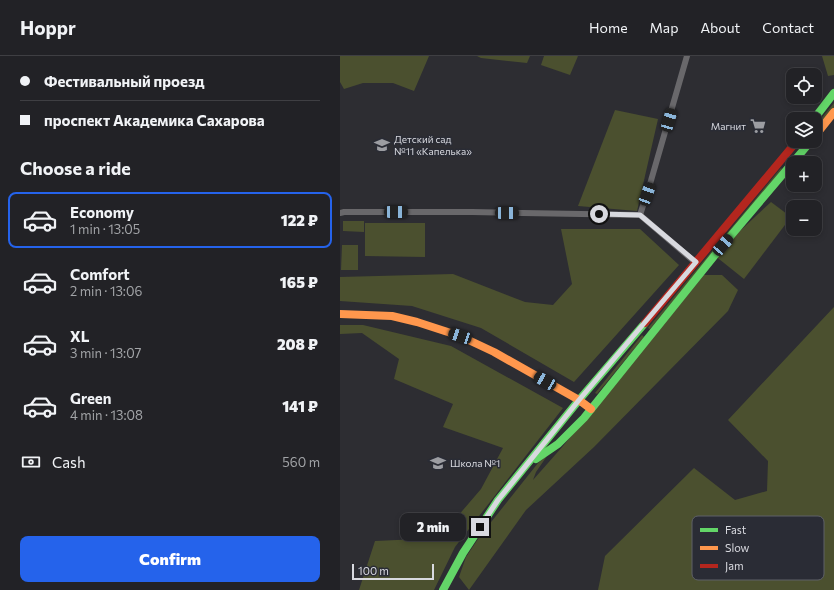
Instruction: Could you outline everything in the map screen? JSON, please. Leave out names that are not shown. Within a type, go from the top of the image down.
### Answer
[{"type":"street","points":[[640,215],[688,56]]},
{"type":"street","points":[[819,112],[834,93]]},
{"type":"street","points":[[822,127],[834,112]]},
{"type":"street","points":[[443,590],[463,553],[498,500],[529,464],[579,400],[790,148]]},
{"type":"street","points":[[798,156],[805,148]]},
{"type":"street","points":[[780,161],[786,166]]},
{"type":"street","points":[[529,464],[558,444],[591,409],[723,245],[786,170]]},
{"type":"street","points":[[340,213],[472,212],[640,215],[696,262]]},
{"type":"street","points":[[714,240],[723,245]]},
{"type":"street","points":[[340,314],[392,316],[417,322],[460,336],[494,352],[579,400],[591,409]]},
{"type":"street","points":[[640,328],[649,336]]},
{"type":"green space","points":[[340,56],[429,56],[414,91],[393,83],[363,83],[344,89],[340,82]]},
{"type":"green space","points":[[477,56],[530,56],[527,63],[481,58]]},
{"type":"green space","points":[[544,56],[578,56],[570,75],[541,65]]},
{"type":"green space","points":[[822,56],[834,56],[834,75],[828,76]]},
{"type":"green space","points":[[834,103],[834,107],[822,122],[822,118]]},
{"type":"green space","points":[[615,110],[658,119],[637,211],[578,206]]},
{"type":"green space","points":[[781,168],[782,169],[724,240],[722,239]]},
{"type":"green space","points":[[771,202],[786,213],[786,224],[744,279],[714,255]]},
{"type":"green space","points":[[343,221],[364,221],[364,232],[343,231]]},
{"type":"green space","points":[[365,223],[425,223],[425,257],[365,256]]},
{"type":"green space","points":[[561,229],[640,229],[679,265],[574,382],[481,328],[412,306],[340,301],[340,277],[453,274],[525,302],[553,305],[572,284]]},
{"type":"green space","points":[[342,245],[358,245],[358,270],[341,270]]},
{"type":"green space","points":[[716,246],[717,248],[650,329],[648,328]]},
{"type":"green space","points":[[704,275],[722,275],[738,290],[728,311],[594,447],[526,510],[469,590],[459,577],[466,557],[480,536],[538,463],[547,456],[536,472],[533,480],[563,446]]},
{"type":"green space","points":[[834,307],[834,590],[598,590],[605,556],[694,468],[735,500],[767,491],[768,461],[728,420]]},
{"type":"green space","points":[[340,325],[363,325],[451,346],[563,408],[455,547],[434,590],[359,590],[375,541],[419,539],[445,531],[481,489],[503,448],[443,427],[453,404],[394,379],[399,359],[362,333],[340,334]]},
{"type":"green space","points":[[642,335],[644,337],[597,394],[595,393]]},
{"type":"traffic: fast","points":[[819,112],[834,93]]},
{"type":"traffic: fast","points":[[536,459],[558,444],[584,418],[723,245],[805,148]]},
{"type":"traffic: fast","points":[[443,590],[463,553],[498,500],[579,400],[645,323]]},
{"type":"traffic: slow","points":[[822,127],[834,112]]},
{"type":"traffic: slow","points":[[340,314],[392,316],[417,322],[460,336],[494,352],[579,400],[591,409]]},
{"type":"traffic: jam","points":[[645,323],[791,148]]},
{"type":"place","name":"Магнит","points":[[758,126]]},
{"type":"place","name":"Детский сад №11 «Капелька»","points":[[382,145]]},
{"type":"place","name":"Школа №1","points":[[438,463]]},
{"type":"route","points":[[480,527],[498,500],[529,464],[579,400],[696,262],[640,215],[599,214]]}]
